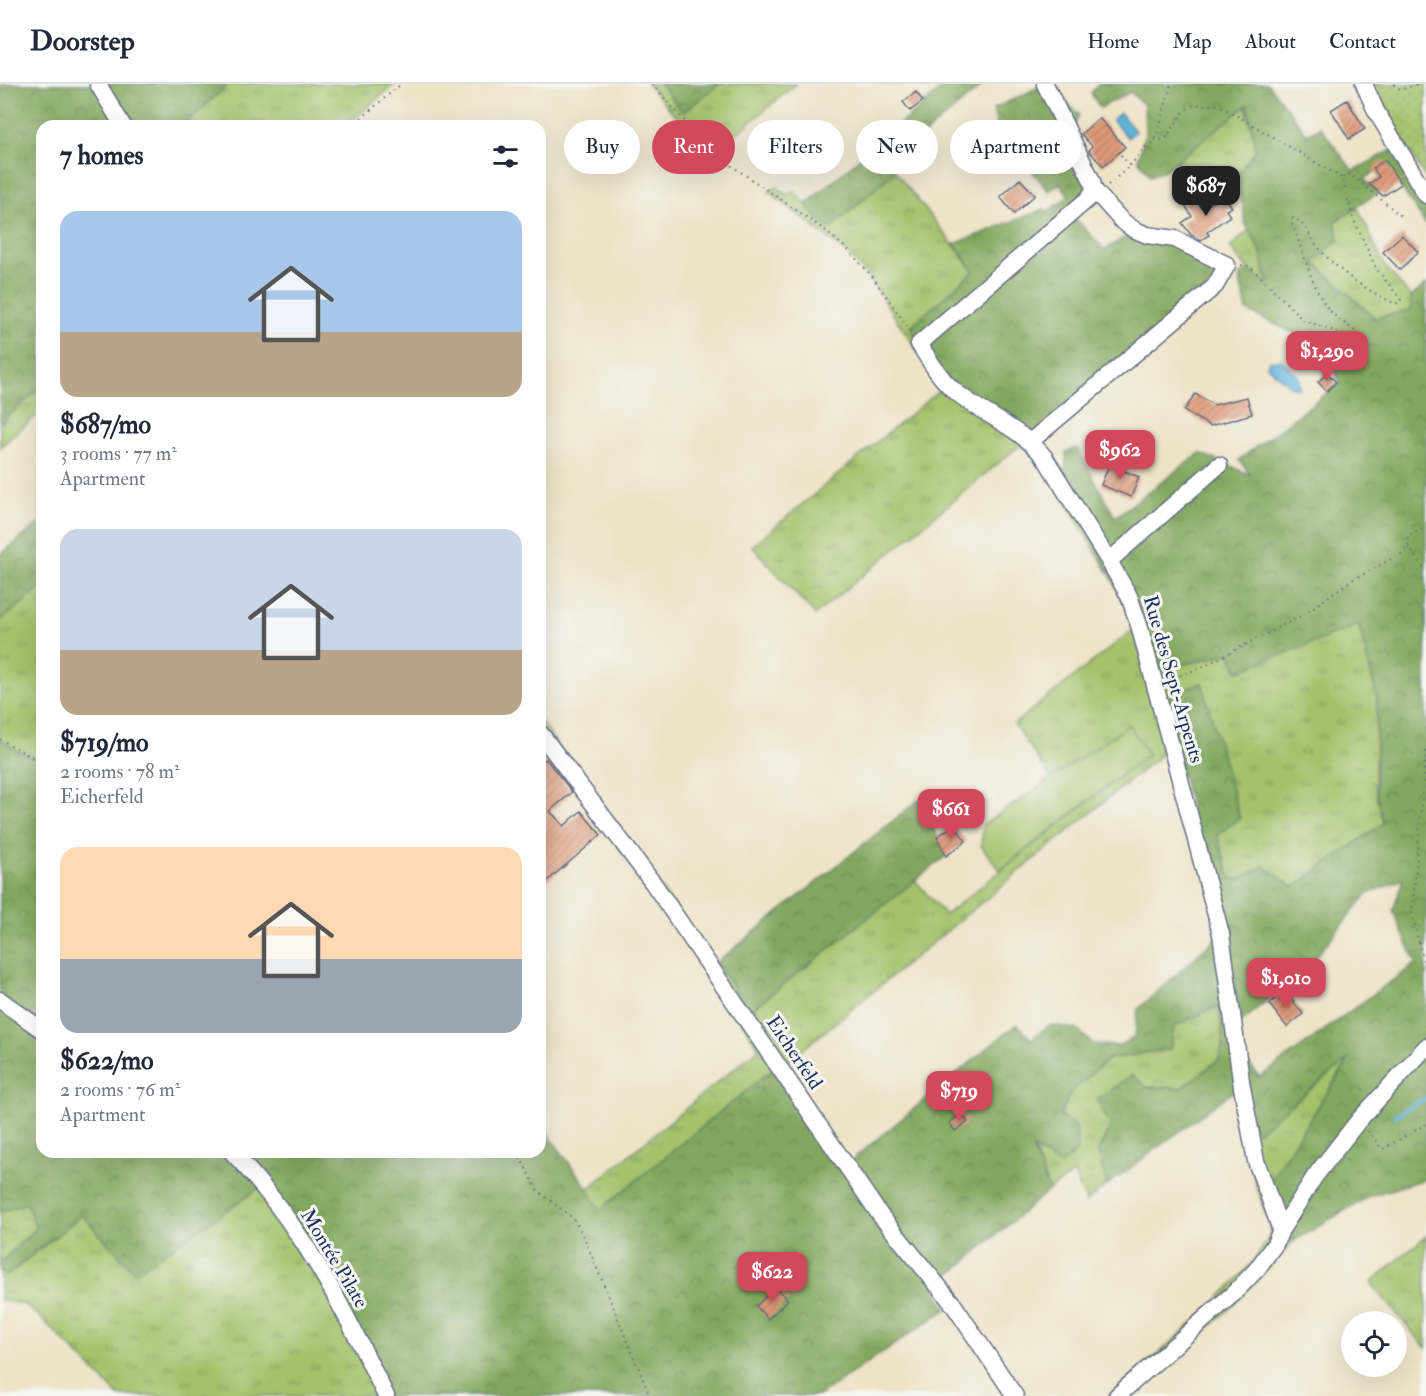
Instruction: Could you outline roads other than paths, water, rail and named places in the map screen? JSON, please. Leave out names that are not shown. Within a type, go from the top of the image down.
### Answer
[{"type":"street","points":[[98,84],[119,120]]},
{"type":"street","points":[[1031,441],[1215,286],[1227,264],[1175,239],[1133,229],[1094,190],[1092,181],[1045,84]]},
{"type":"street","points":[[1365,84],[1376,111],[1426,195]]},
{"type":"street","name":"Rue des Sept-Arpents","points":[[1094,190],[1089,198],[919,344],[945,382],[957,393],[1031,441],[1045,458],[1129,596],[1139,625],[1221,934],[1242,1087],[1256,1161],[1281,1230]]},
{"type":"street","points":[[1109,561],[1219,465]]},
{"type":"street","name":"Eicherfeld","points":[[546,741],[652,881],[880,1215],[953,1304],[1015,1396]]},
{"type":"street","points":[[0,1000],[36,1026]]},
{"type":"street","points":[[1117,1396],[1234,1293],[1275,1244],[1281,1230],[1315,1176],[1359,1120],[1426,1047]]},
{"type":"street","name":"Montée Pilate","points":[[238,1158],[264,1185],[299,1233],[337,1294],[386,1396]]},
{"type":"water","points":[[1120,113],[1135,131],[1128,138],[1112,120]]},
{"type":"water","points":[[1202,171],[1208,179],[1199,186],[1196,182],[1174,198],[1170,194]]},
{"type":"water","points":[[1281,360],[1299,377],[1300,388],[1291,387],[1267,366],[1269,361]]},
{"type":"waterway","points":[[1394,1116],[1426,1098]]}]
